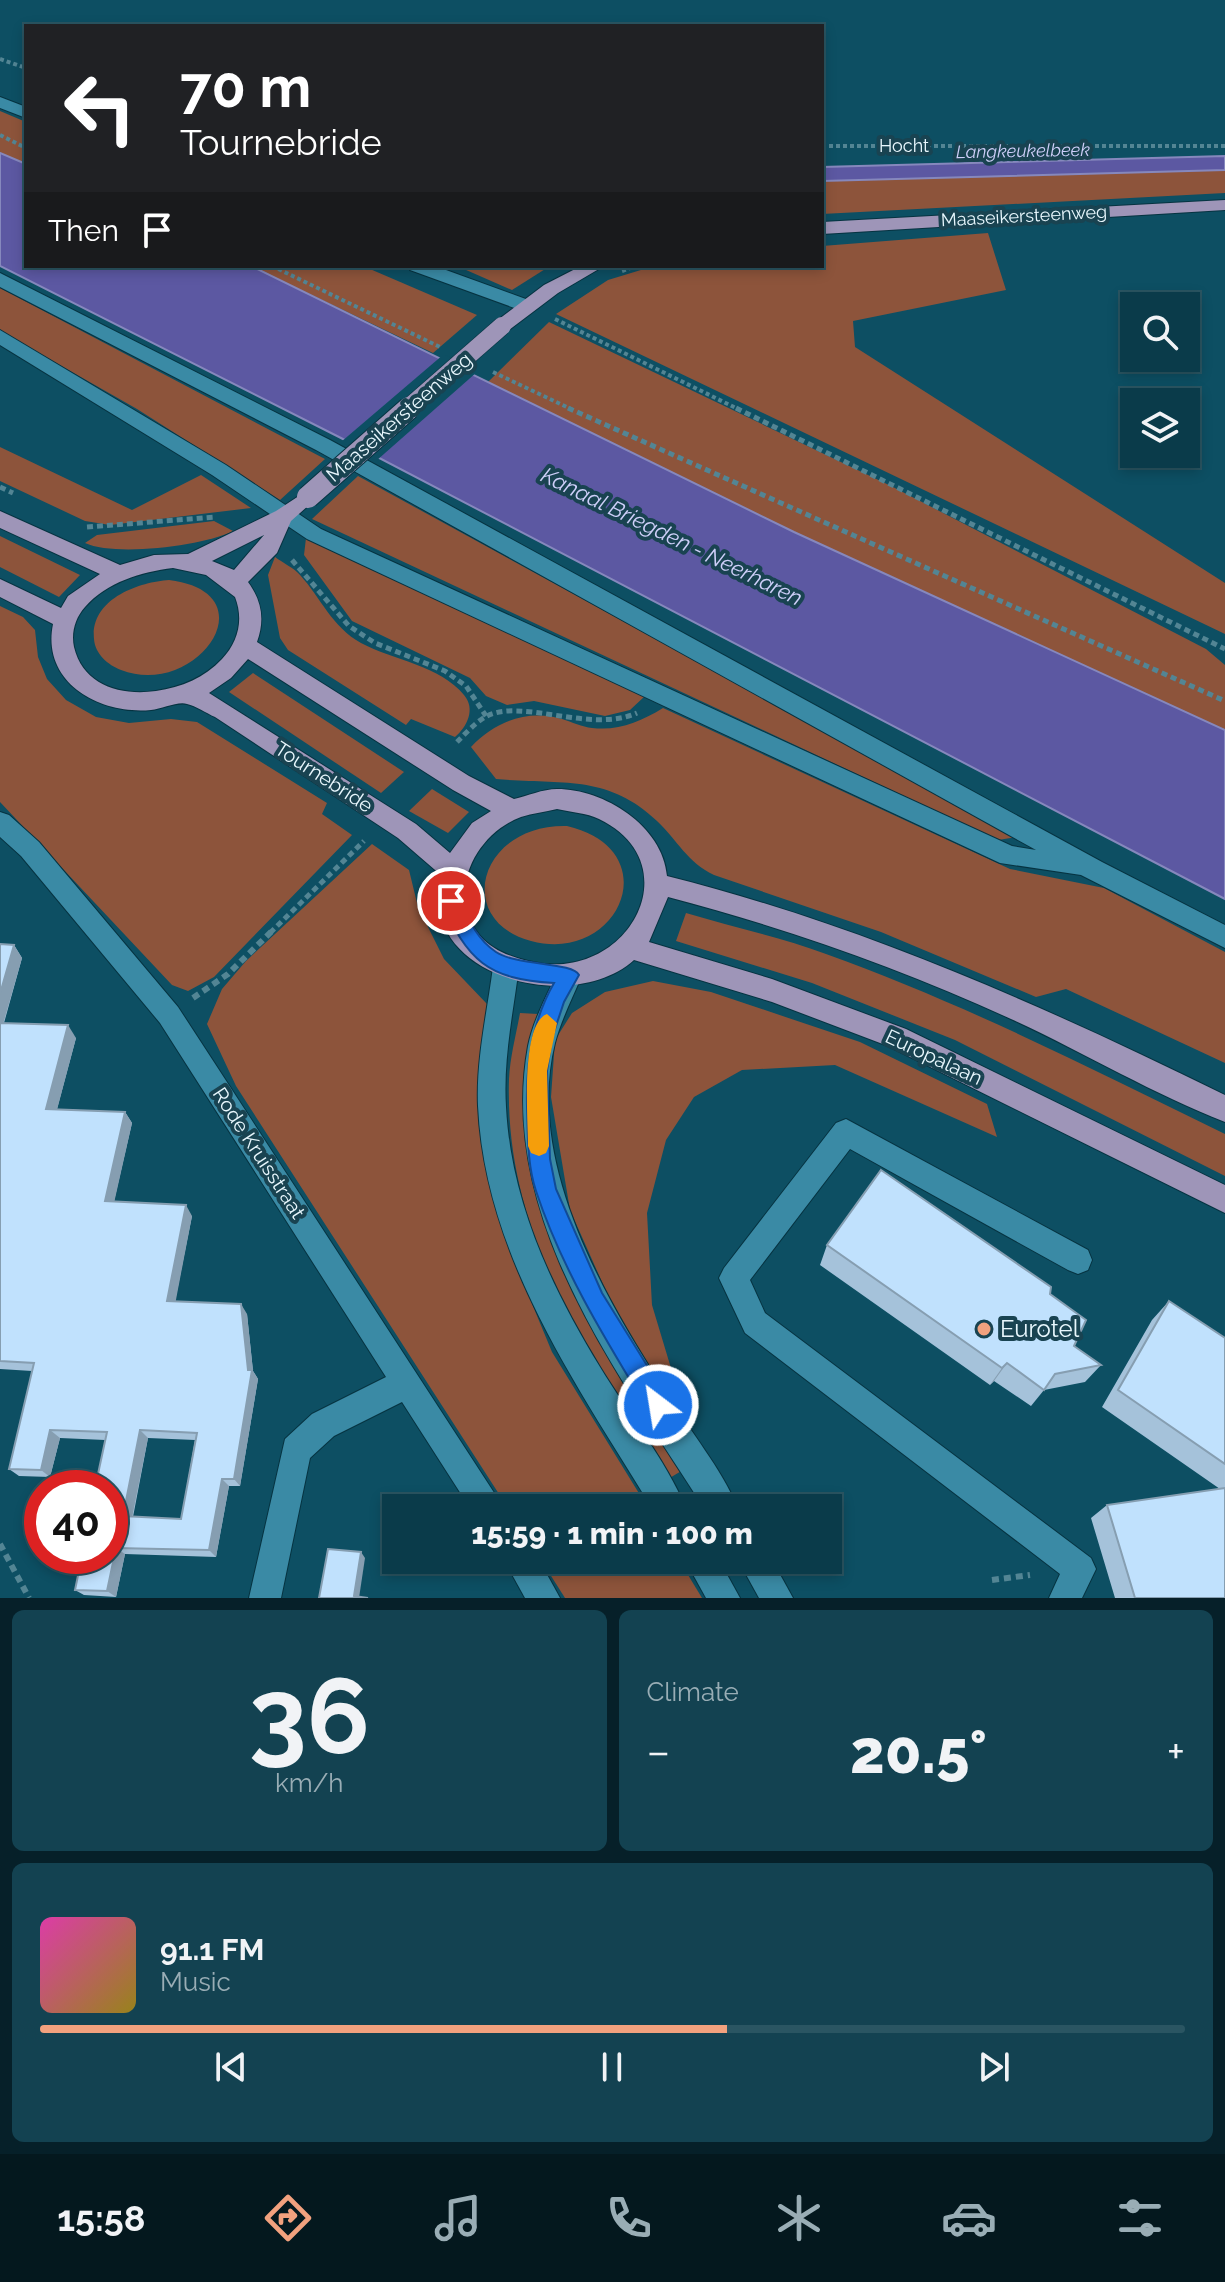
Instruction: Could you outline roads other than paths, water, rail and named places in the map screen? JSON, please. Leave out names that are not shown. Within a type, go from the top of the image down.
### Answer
[{"type":"main road","name":"Maaseikersteenweg","points":[[824,228],[1225,205]]},
{"type":"main road","name":"Maaseikersteenweg","points":[[193,561],[283,516],[502,326],[527,306],[592,268]]},
{"type":"main road","name":"Maaseikersteenweg","points":[[235,582],[269,547],[283,516]]},
{"type":"main road","points":[[0,519],[35,538],[117,572]]},
{"type":"main road","points":[[153,561],[193,561],[208,565],[235,582],[248,602],[251,615],[244,645],[227,669],[187,693],[144,702],[124,700],[92,690],[66,662],[62,643],[66,621],[84,594],[117,572],[153,561]]},
{"type":"main road","points":[[0,587],[66,621]]},
{"type":"main road","points":[[244,645],[461,783],[510,809]]},
{"type":"main road","name":"Tournebride","points":[[187,693],[223,711],[407,831],[453,871]]},
{"type":"main road","points":[[557,799],[607,811],[641,838],[653,859],[658,884],[655,908],[644,931],[630,948],[592,970],[544,976],[506,967],[478,949],[457,921],[451,901],[453,871],[463,848],[481,827],[510,809],[557,799]]},
{"type":"main road","points":[[658,884],[771,914],[892,958],[1013,1008],[1225,1109]]},
{"type":"main road","name":"Europalaan","points":[[630,948],[772,991],[897,1037],[1225,1199]]},
{"type":"street","points":[[0,102],[24,112]]},
{"type":"street","points":[[422,268],[527,306]]},
{"type":"street","points":[[0,279],[323,445],[1093,869],[1225,937]]},
{"type":"street","points":[[0,336],[219,470],[283,516],[1009,856],[1093,869]]},
{"type":"street","name":"Rode Kruisstraat","points":[[0,822],[30,849],[169,1015],[479,1494]]},
{"type":"street","points":[[506,967],[492,1106],[507,1202],[537,1282],[560,1327],[661,1494]]},
{"type":"street","points":[[569,975],[556,999],[542,1038],[536,1071],[540,1159],[546,1190],[595,1301],[713,1494]]},
{"type":"street","points":[[1065,1598],[1080,1569],[755,1323],[734,1278],[846,1132],[1078,1260]]},
{"type":"street","points":[[265,1598],[296,1450],[323,1425],[407,1383]]},
{"type":"street","points":[[529,1574],[544,1598]]},
{"type":"street","points":[[709,1574],[724,1598]]},
{"type":"street","points":[[762,1574],[777,1598]]},
{"type":"water","name":"Kanaal Briegden - Neerharen","points":[[0,153],[24,163],[24,268],[255,268],[794,532],[1225,730],[1225,899],[339,437],[0,266]]},
{"type":"water","points":[[1225,156],[1225,170],[824,181],[824,167]]},
{"type":"place","name":"Eurotel","points":[[984,1329]]},
{"type":"water label","name":"Langkeukelbeek","points":[[1023,151]]}]
